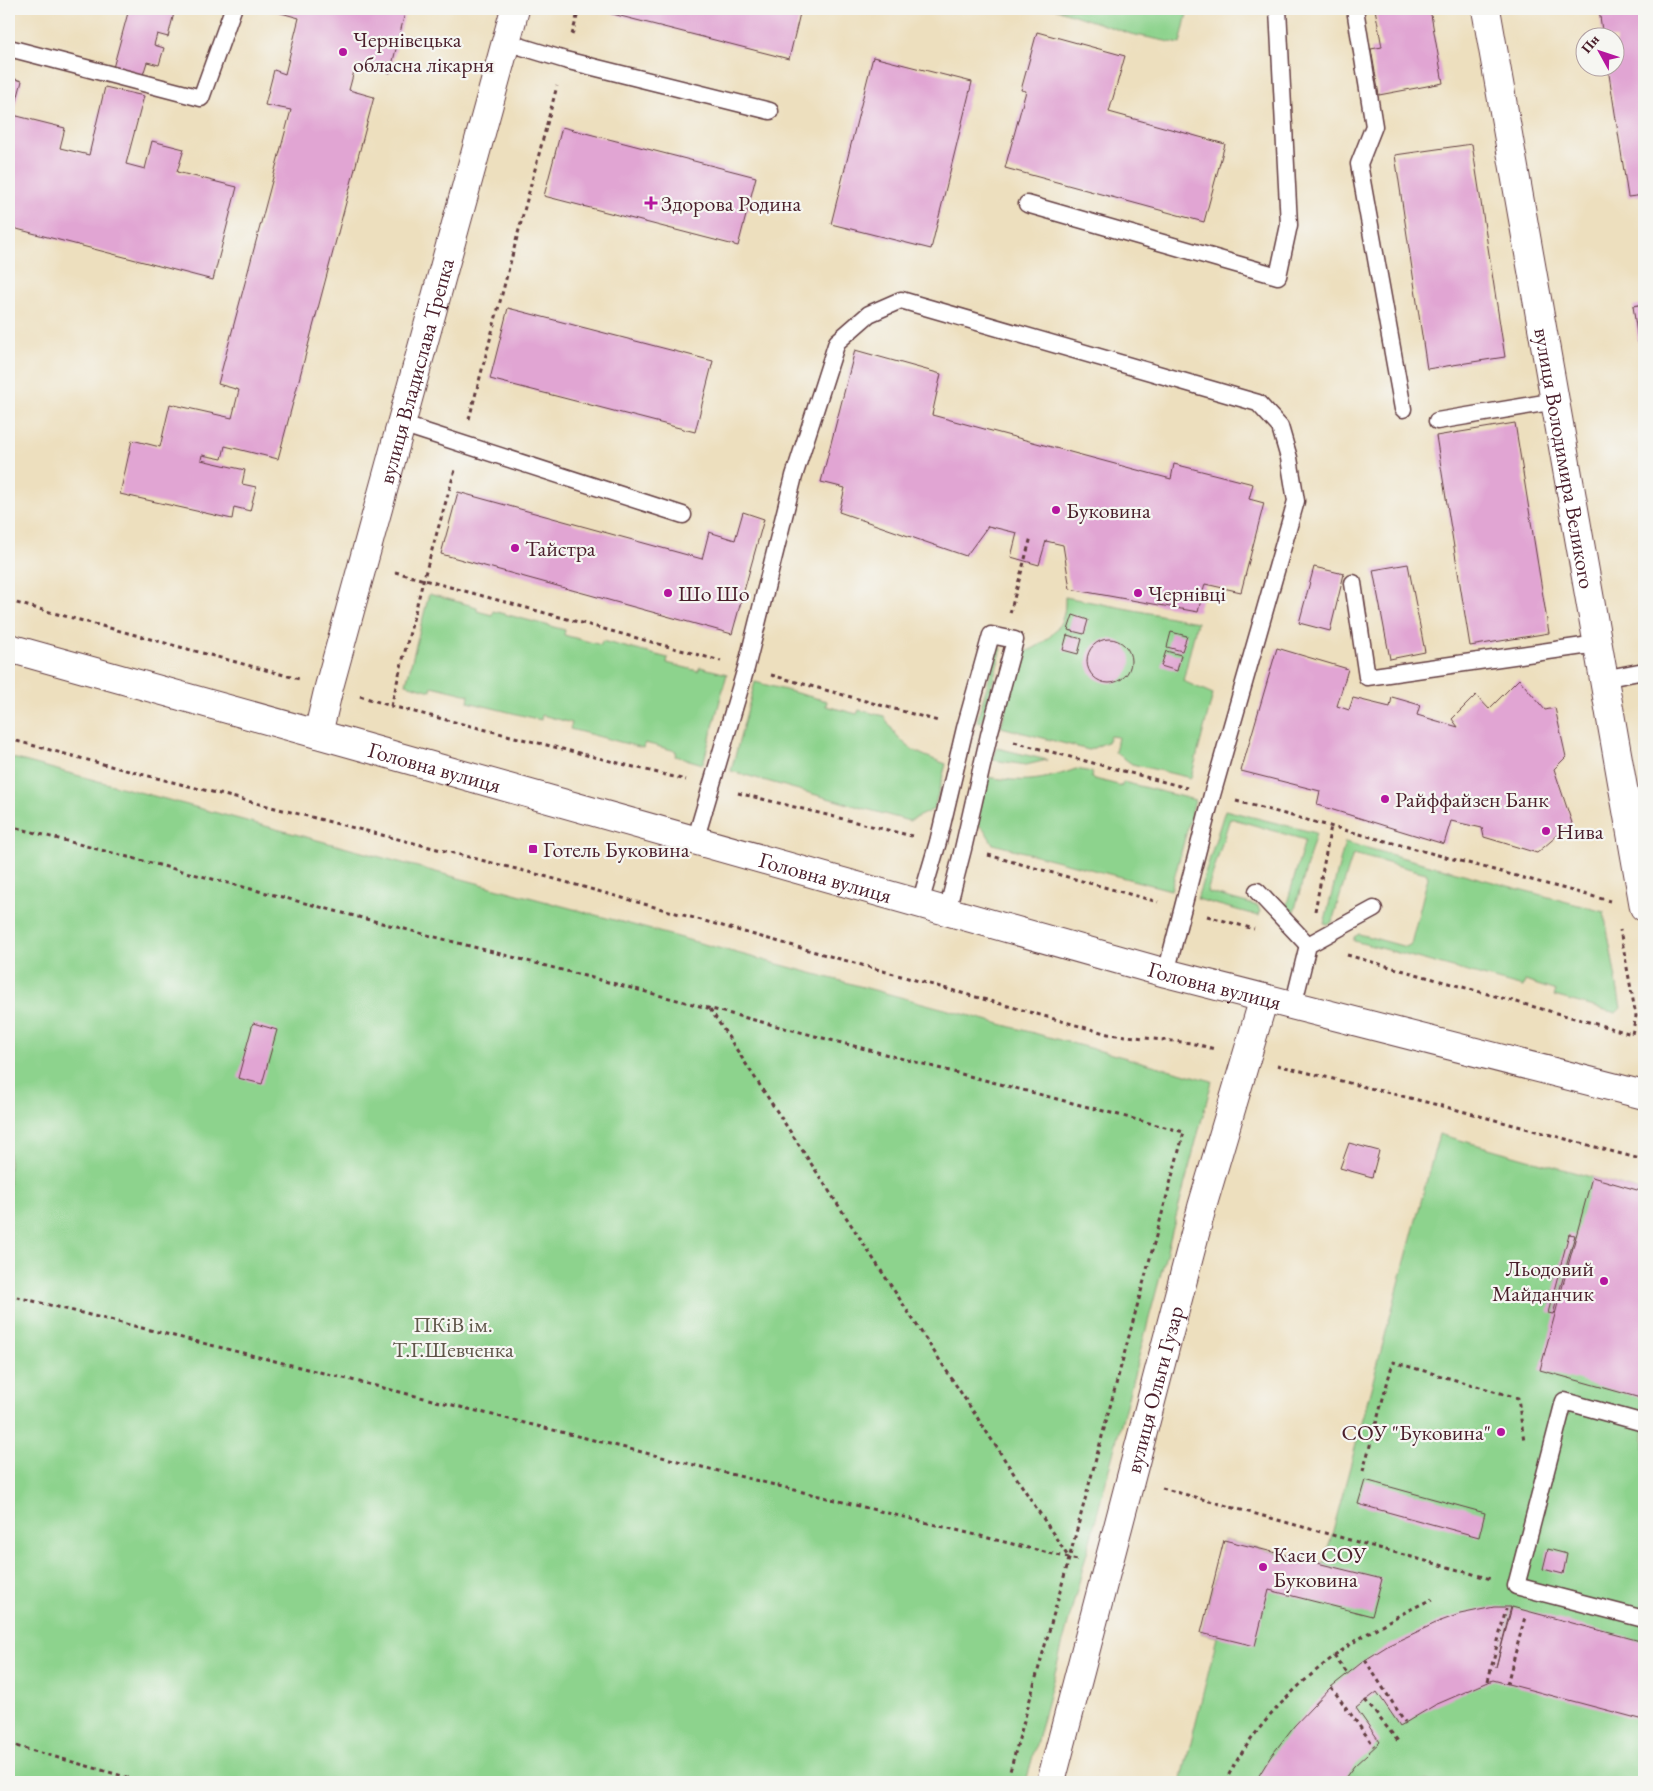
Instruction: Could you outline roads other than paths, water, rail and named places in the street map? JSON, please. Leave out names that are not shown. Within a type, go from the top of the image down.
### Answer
[{"type":"street","name":"вулиця Владислава Трепка","points":[[318,734],[329,687],[515,9]]},
{"type":"street","name":"вулиця Володимира Великого","points":[[1486,9],[1603,679],[1640,865],[1644,907]]},
{"type":"street","name":"Головна вулиця","points":[[9,648],[1166,973],[1644,1095]]},
{"type":"street","name":"вулиця Ольги Гузар","points":[[1051,1782],[1202,1207],[1264,998]]},
{"type":"lane","points":[[9,48],[201,98],[233,9]]},
{"type":"lane","points":[[1027,204],[1278,276],[1289,225],[1278,9]]},
{"type":"lane","points":[[1355,9],[1374,126],[1359,164],[1403,409]]},
{"type":"lane","points":[[506,42],[564,60],[770,112]]},
{"type":"lane","points":[[695,841],[746,668],[794,476],[837,342],[870,314],[901,300],[1258,403],[1280,427],[1289,458],[1296,501],[1212,795],[1166,973]]},
{"type":"lane","points":[[1437,421],[1556,402]]},
{"type":"lane","points":[[401,424],[683,515]]},
{"type":"lane","points":[[1354,583],[1367,677],[1597,644]]},
{"type":"lane","points":[[920,903],[938,842],[965,728],[991,635],[1015,640],[989,735],[947,911]]},
{"type":"lane","points":[[1603,679],[1644,671]]},
{"type":"lane","points":[[1257,891],[1308,945]]},
{"type":"lane","points":[[1293,1006],[1308,945],[1374,909]]},
{"type":"lane","points":[[1644,1423],[1564,1401],[1516,1586],[1644,1619]]},
{"type":"place","name":"Чернівецька обласна лікарня","points":[[343,52]]},
{"type":"place","name":"Здорова Родина","points":[[651,203]]},
{"type":"place","name":"Буковина","points":[[1056,510]]},
{"type":"place","name":"Тайстра","points":[[515,548]]},
{"type":"place","name":"Шо Шо","points":[[668,593]]},
{"type":"place","name":"Чернівці","points":[[1138,593]]},
{"type":"place","name":"Райффайзен Банк","points":[[1385,799]]},
{"type":"place","name":"Нива","points":[[1546,831]]},
{"type":"place","name":"Готель Буковина","points":[[533,849]]},
{"type":"place","name":"Льодовий Майданчик","points":[[1604,1281]]},
{"type":"place","name":"СОУ \"Буковина\"","points":[[1501,1432]]},
{"type":"place","name":"Каси СОУ Буковина","points":[[1263,1567]]},
{"type":"park label","name":"ПКіВ ім. Т.Г.Шевченка","points":[[453,1336]]}]
